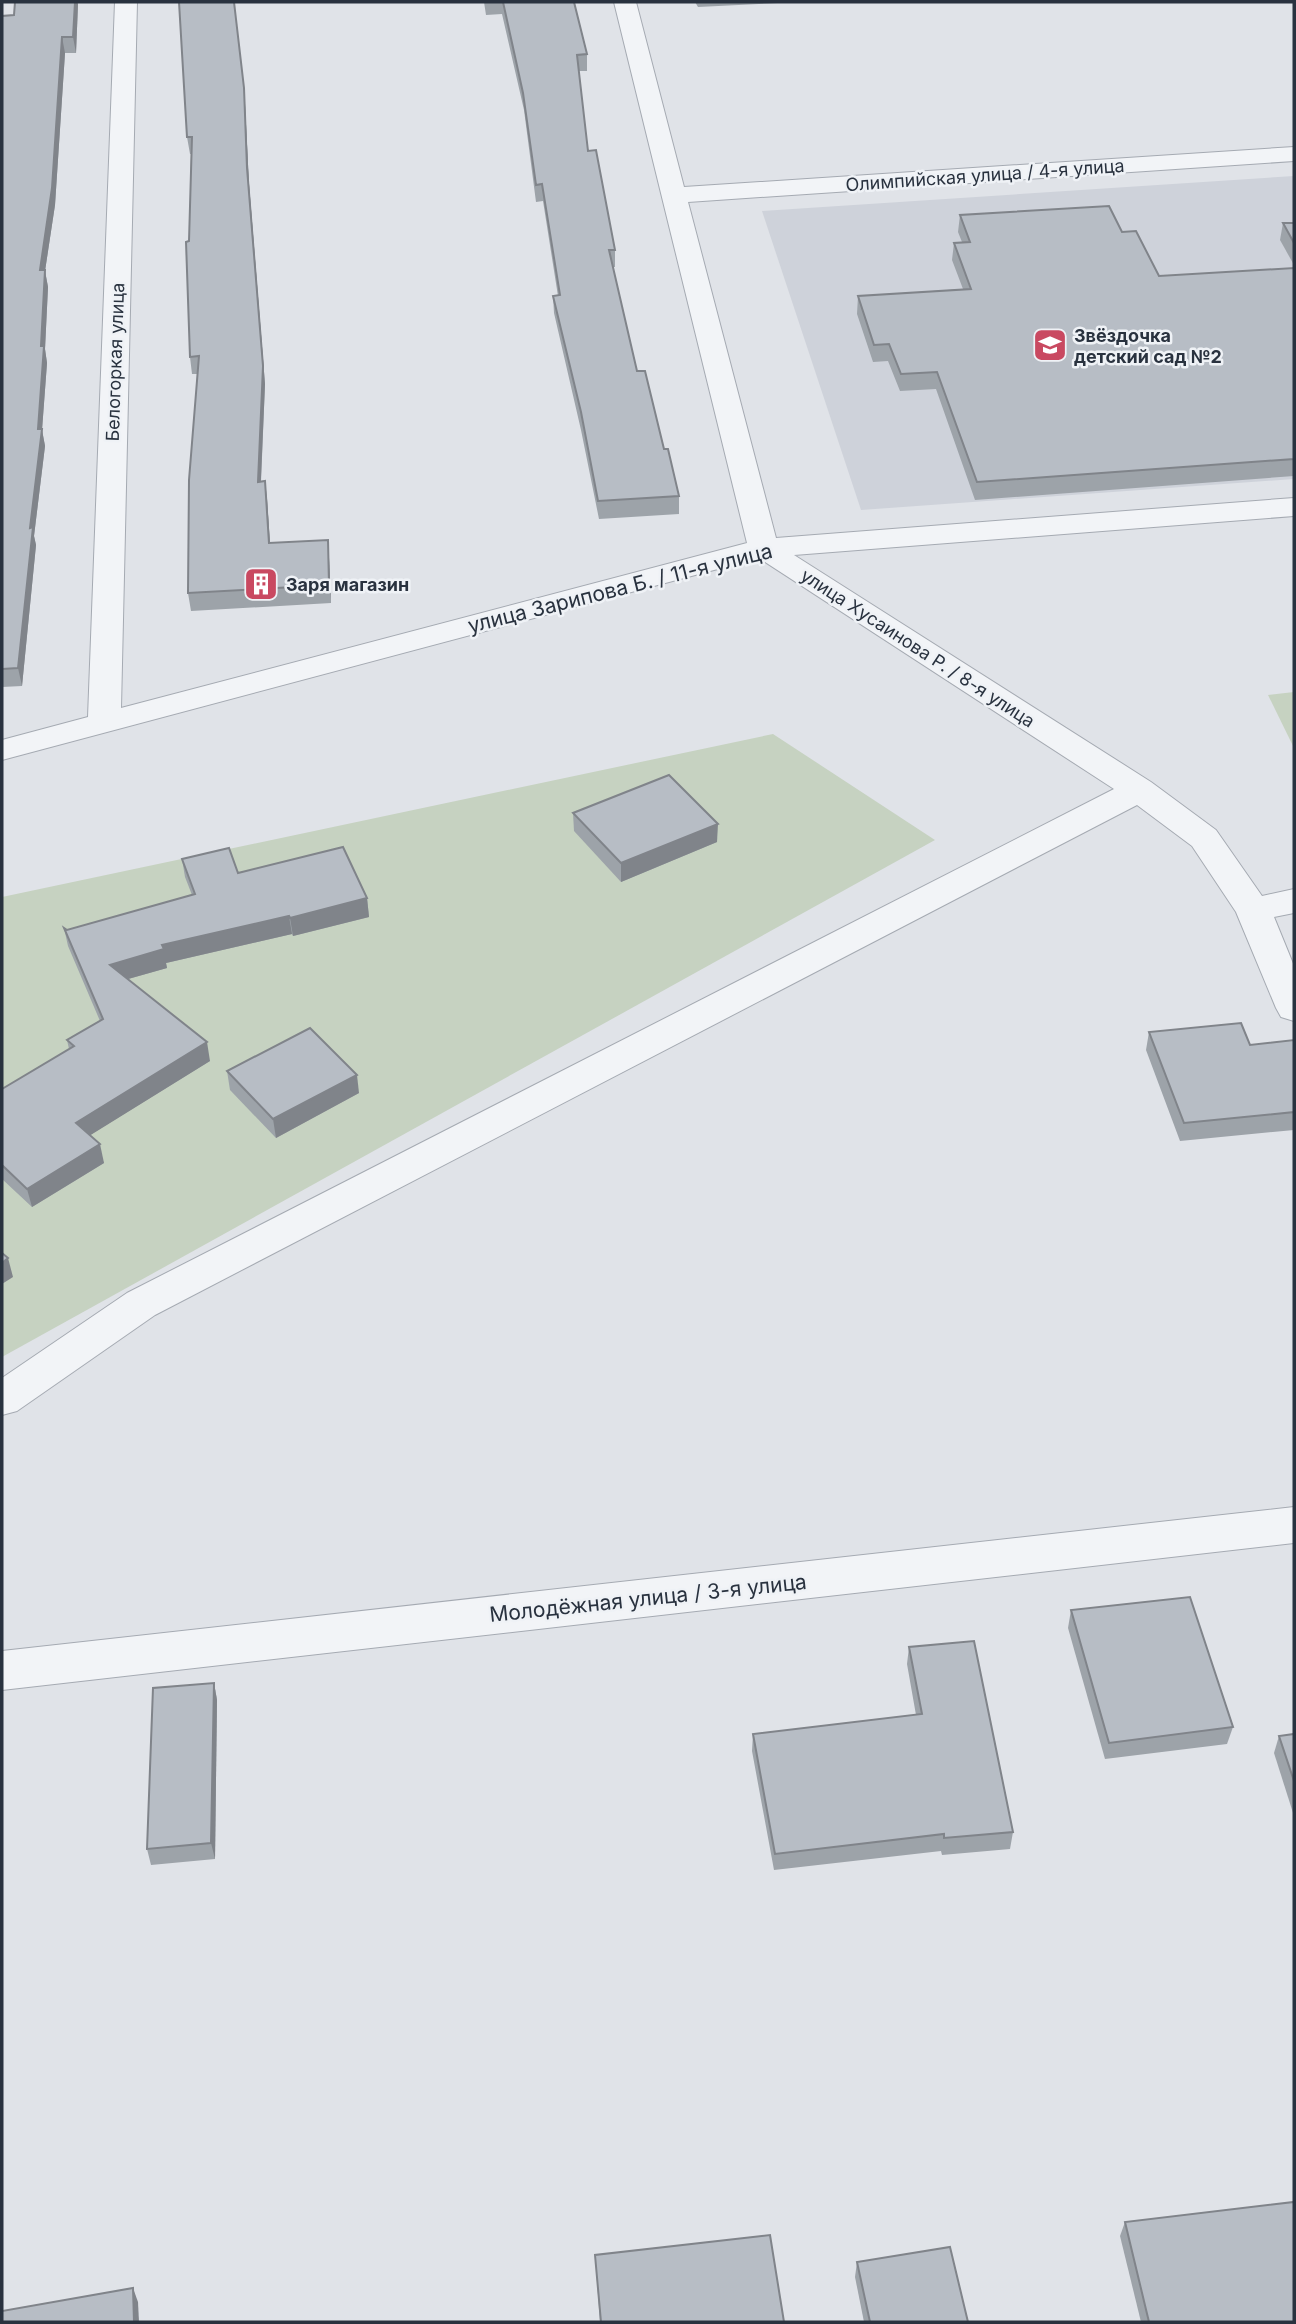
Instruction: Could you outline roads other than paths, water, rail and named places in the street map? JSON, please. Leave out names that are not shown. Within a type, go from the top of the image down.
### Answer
[{"type":"street","name":"Белогоркая улица","points":[[104,723],[126,2]]},
{"type":"street","points":[[625,2],[762,548]]},
{"type":"street","name":"Олимпийская улица / 4-я улица","points":[[675,195],[1294,154]]},
{"type":"street","name":"улица Зарипова Б. / 11-я улица","points":[[2,750],[762,548],[1294,507]]},
{"type":"street","name":"улица Хусаинова Р. / 8-я улица","points":[[762,548],[1139,790],[1204,838],[1253,909],[1294,1008]]},
{"type":"street","points":[[2,1399],[141,1304],[1139,790]]},
{"type":"street","points":[[1253,909],[1294,901]]},
{"type":"street","name":"Молодёжная улица / 3-я улица","points":[[2,1671],[1294,1525]]},
{"type":"place","name":"Звёздочка детский сад №2","points":[[1050,345]]},
{"type":"place","name":"Заря магазин","points":[[261,584]]}]
